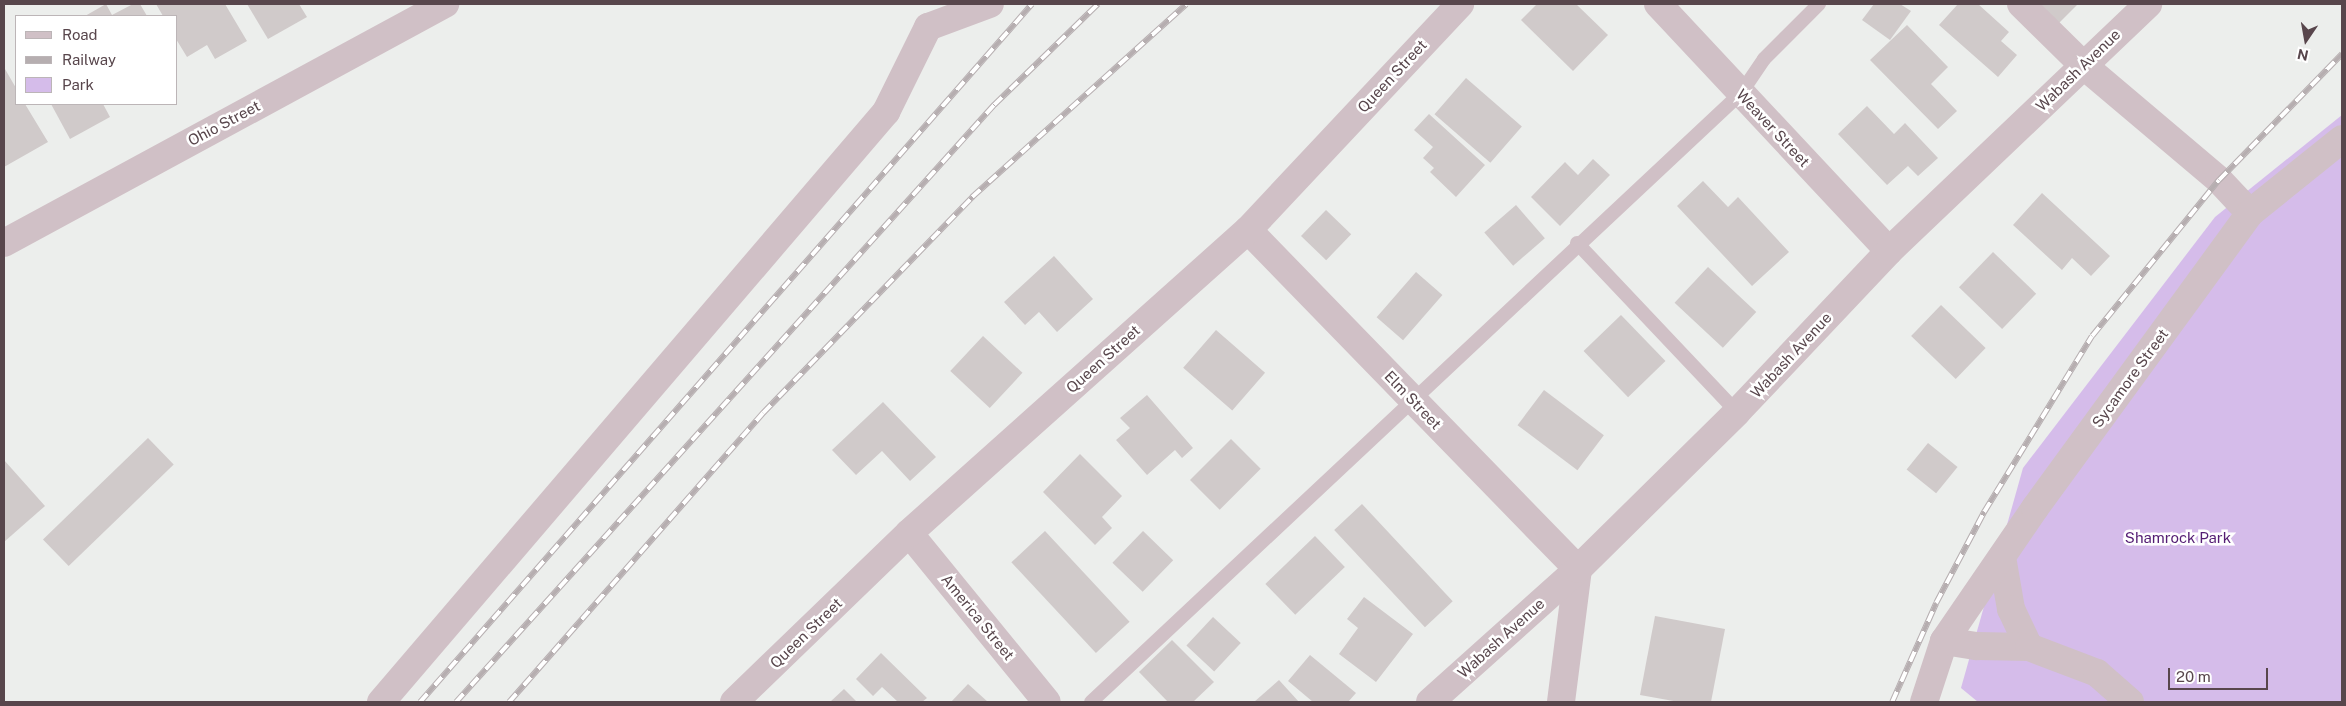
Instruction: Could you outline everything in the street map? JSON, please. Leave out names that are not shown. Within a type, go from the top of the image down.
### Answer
[{"type":"street","name":"Ohio Street","points":[[4,243],[445,4]]},
{"type":"street","points":[[381,702],[886,112],[928,27],[990,4]]},
{"type":"street","name":"Queen Street","points":[[734,702],[909,533],[1248,230],[1460,4]]},
{"type":"street","name":"Weaver Street","points":[[1658,4],[1889,251]]},
{"type":"street","points":[[2022,4],[2083,65],[2219,180],[2250,213]]},
{"type":"street","name":"Wabash Avenue","points":[[1430,702],[1578,569],[1737,412],[1889,251],[2148,4]]},
{"type":"street","name":"Sycamore Street","points":[[1924,702],[1944,641],[2002,557],[2250,213],[2342,140]]},
{"type":"street","name":"Elm Street","points":[[1248,230],[1578,569]]},
{"type":"street","name":"America Street","points":[[909,533],[1047,702]]},
{"type":"street","points":[[2002,557],[2011,609],[2029,647]]},
{"type":"street","points":[[1561,702],[1578,569]]},
{"type":"street","points":[[1944,641],[1977,646],[2029,647],[2097,674],[2130,702]]},
{"type":"lane","points":[[1091,702],[1577,243],[1741,92],[1764,59],[1819,4]]},
{"type":"lane","points":[[1577,243],[1737,412]]},
{"type":"green space","name":"Shamrock Park","points":[[2342,115],[2342,702],[1978,702],[1961,688],[2023,468],[2215,217]]},
{"type":"building","points":[[106,4],[112,15],[87,15]]},
{"type":"building","points":[[133,4],[140,4],[146,15],[112,15]]},
{"type":"building","points":[[156,4],[225,4],[247,41],[215,59],[207,45],[187,57],[178,42],[178,15],[162,15]]},
{"type":"building","points":[[247,4],[299,4],[307,17],[268,39]]},
{"type":"building","points":[[1537,4],[1576,4],[1608,35],[1573,71],[1521,20]]},
{"type":"building","points":[[1874,4],[1900,4],[1911,11],[1890,40],[1862,20]]},
{"type":"building","points":[[1958,4],[1978,4],[2009,32],[2001,41],[2017,55],[1998,77],[1939,25]]},
{"type":"building","points":[[2039,4],[2078,4],[2059,23]]},
{"type":"building","points":[[1907,25],[1948,67],[1931,84],[1957,111],[1938,129],[1870,60]]},
{"type":"building","points":[[5,69],[15,86],[15,105],[26,105],[48,142],[4,167]]},
{"type":"building","points":[[1466,78],[1522,127],[1490,163],[1435,114]]},
{"type":"building","points":[[52,105],[104,105],[110,117],[70,139]]},
{"type":"building","points":[[1867,106],[1894,134],[1905,123],[1938,158],[1918,176],[1908,166],[1887,185],[1838,134]]},
{"type":"building","points":[[1429,114],[1485,165],[1456,197],[1430,172],[1434,168],[1423,158],[1433,147],[1414,130]]},
{"type":"building","points":[[1593,159],[1610,175],[1560,226],[1531,197],[1565,162],[1578,175]]},
{"type":"building","points":[[1703,181],[1728,207],[1738,197],[1789,252],[1752,286],[1677,206]]},
{"type":"building","points":[[2042,193],[2110,256],[2091,276],[2072,258],[2062,270],[2013,225]]},
{"type":"building","points":[[1516,205],[1545,238],[1513,266],[1484,233]]},
{"type":"building","points":[[1326,210],[1351,234],[1326,260],[1301,236]]},
{"type":"building","points":[[1993,252],[2036,294],[2002,329],[1959,287]]},
{"type":"building","points":[[1054,256],[1093,299],[1057,332],[1039,312],[1025,325],[1004,302]]},
{"type":"building","points":[[1708,267],[1756,312],[1723,348],[1675,303]]},
{"type":"building","points":[[1416,272],[1442,295],[1403,340],[1377,317]]},
{"type":"building","points":[[1941,305],[1986,348],[1956,379],[1911,336]]},
{"type":"building","points":[[1621,315],[1665,361],[1628,397],[1584,351]]},
{"type":"building","points":[[1216,330],[1265,373],[1232,410],[1183,368]]},
{"type":"building","points":[[983,336],[1022,373],[990,408],[950,371]]},
{"type":"building","points":[[1544,390],[1604,435],[1577,470],[1518,425]]},
{"type":"building","points":[[1147,395],[1193,448],[1182,458],[1175,450],[1147,475],[1116,440],[1130,428],[1120,418]]},
{"type":"building","points":[[883,402],[936,457],[910,481],[882,451],[856,475],[832,450]]},
{"type":"building","points":[[148,438],[174,465],[69,566],[43,539]]},
{"type":"building","points":[[1231,439],[1261,469],[1220,510],[1190,480]]},
{"type":"building","points":[[1928,443],[1958,467],[1936,493],[1907,469]]},
{"type":"building","points":[[1080,454],[1122,496],[1102,517],[1112,528],[1095,545],[1043,492]]},
{"type":"building","points":[[4,460],[45,506],[4,542]]},
{"type":"building","points":[[1362,504],[1453,601],[1425,627],[1334,530]]},
{"type":"building","points":[[1045,531],[1130,622],[1096,653],[1011,562]]},
{"type":"building","points":[[1143,531],[1173,560],[1143,592],[1112,563]]},
{"type":"building","points":[[1315,536],[1345,567],[1295,615],[1265,584]]},
{"type":"building","points":[[1364,597],[1413,634],[1376,682],[1339,654],[1358,628],[1347,619]]},
{"type":"building","points":[[1655,616],[1725,629],[1711,702],[1679,702],[1640,695]]},
{"type":"building","points":[[1213,617],[1241,643],[1214,671],[1186,646]]},
{"type":"building","points":[[1172,640],[1214,682],[1193,702],[1168,702],[1139,672]]},
{"type":"building","points":[[881,653],[927,698],[922,702],[898,702],[882,687],[873,696],[856,679]]},
{"type":"building","points":[[1310,655],[1356,693],[1348,702],[1313,702],[1288,681]]},
{"type":"building","points":[[1279,680],[1299,702],[1254,702]]},
{"type":"building","points":[[968,684],[988,702],[951,702]]},
{"type":"building","points":[[844,689],[857,702],[830,702]]},
{"type":"railway","points":[[420,702],[1032,4]]},
{"type":"railway","points":[[456,702],[994,105],[1098,4]]},
{"type":"railway","points":[[509,702],[763,413],[972,197],[1186,4]]},
{"type":"railway","points":[[1892,702],[1936,603],[1984,512],[2092,336],[2219,180],[2342,54]]}]
